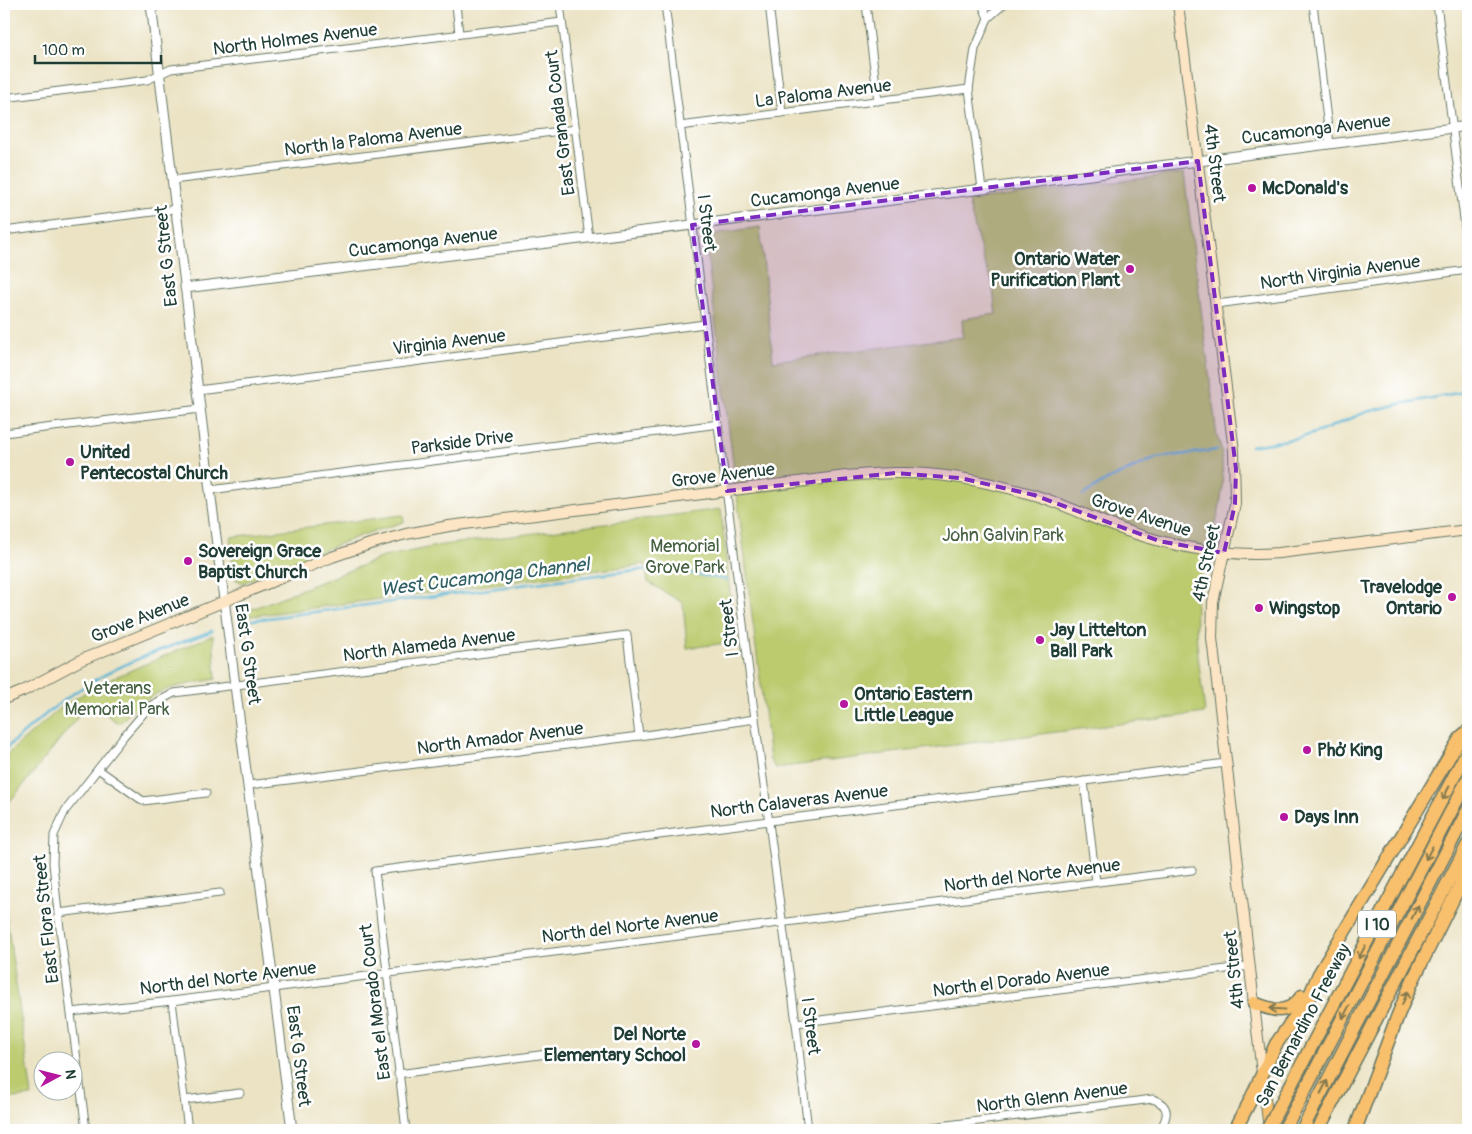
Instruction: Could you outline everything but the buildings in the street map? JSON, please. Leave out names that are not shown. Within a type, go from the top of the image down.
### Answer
[{"type":"highway","points":[[1254,1003],[1275,1011],[1288,1009],[1299,1000],[1319,974],[1461,737],[1468,731]]},
{"type":"highway","name":"San Bernardino Freeway","points":[[1268,1130],[1468,750]]},
{"type":"highway","points":[[1286,1127],[1468,779]]},
{"type":"highway","points":[[1302,1130],[1468,810]]},
{"type":"highway","name":"I 10","points":[[1318,1130],[1468,844]]},
{"type":"highway","points":[[1356,1130],[1398,1015],[1412,982],[1460,886],[1468,855]]},
{"type":"highway","points":[[1234,1130],[1250,1101],[1276,1044],[1309,997],[1319,974]]},
{"type":"main road","name":"4th Street","points":[[1178,4],[1234,446],[1235,504],[1212,602],[1211,627],[1268,1130]]},
{"type":"main road","name":"Grove Avenue","points":[[4,699],[81,660],[161,626],[332,557],[406,534],[449,526],[846,476],[896,473],[960,478],[1034,495],[1129,532],[1208,552],[1259,555],[1468,530]]},
{"type":"street","name":"East G Street","points":[[151,4],[174,180],[185,288],[224,602],[292,1130]]},
{"type":"street","points":[[456,4],[459,34]]},
{"type":"street","name":"East Granada Court","points":[[560,4],[589,238]]},
{"type":"street","name":"I Street","points":[[664,4],[755,719],[796,1024],[808,1130]]},
{"type":"street","points":[[768,4],[782,113]]},
{"type":"street","points":[[866,4],[878,101]]},
{"type":"street","points":[[982,4],[988,18]]},
{"type":"street","points":[[982,189],[969,89],[975,49],[988,18],[1004,4]]},
{"type":"street","points":[[1313,4],[1330,144]]},
{"type":"street","points":[[1437,4],[1468,251]]},
{"type":"street","name":"North Holmes Avenue","points":[[4,98],[147,80],[171,69],[562,22]]},
{"type":"street","name":"La Paloma Avenue","points":[[680,126],[969,89]]},
{"type":"street","name":"Cucamonga Avenue","points":[[185,288],[982,189],[1468,126]]},
{"type":"street","name":"North la Paloma Avenue","points":[[174,180],[576,129]]},
{"type":"street","points":[[4,231],[176,209]]},
{"type":"street","name":"North Virginia Avenue","points":[[1217,304],[1468,270]]},
{"type":"street","name":"Virginia Avenue","points":[[198,390],[705,324]]},
{"type":"street","points":[[4,433],[200,409]]},
{"type":"street","name":"Parkside Drive","points":[[210,490],[718,424]]},
{"type":"street","name":"North Alameda Avenue","points":[[236,685],[627,635],[639,736]]},
{"type":"street","name":"East Flora Street","points":[[86,1130],[58,913],[53,863],[54,834],[65,811],[150,706],[174,693],[236,685]]},
{"type":"street","name":"North Amador Avenue","points":[[249,785],[639,736],[755,719]]},
{"type":"street","name":"North Calaveras Avenue","points":[[375,871],[1226,762]]},
{"type":"street","points":[[98,769],[143,801],[206,794]]},
{"type":"street","points":[[1084,781],[1096,882]]},
{"type":"street","name":"North del Norte Avenue","points":[[71,1012],[172,1001],[1192,870]]},
{"type":"street","name":"East el Morado Court","points":[[375,871],[406,1130]]},
{"type":"street","points":[[58,913],[220,893]]},
{"type":"street","name":"North el Dorado Avenue","points":[[796,1024],[1250,966]]},
{"type":"street","points":[[172,1001],[188,1130]]},
{"type":"street","points":[[398,1074],[554,1053]]},
{"type":"street","points":[[185,1100],[240,1093]]},
{"type":"street","name":"North Glenn Avenue","points":[[908,1130],[1153,1099],[1161,1102],[1166,1110],[1167,1119],[1160,1130]]},
{"type":"highlighted area","points":[[1198,161],[1236,469],[1235,504],[1224,553],[1159,541],[1034,495],[960,478],[896,473],[727,491],[692,225]]},
{"type":"green space","name":"John Galvin Park","points":[[1184,173],[1217,437],[1221,448],[1223,468],[1219,510],[1201,573],[1196,602],[1197,643],[1205,713],[775,768],[770,760],[706,235],[760,227],[773,361],[963,337],[962,319],[996,314],[992,281],[983,259],[968,201]]},
{"type":"green space","name":"Memorial Grove Park","points":[[721,509],[735,642],[687,648],[683,603],[648,582],[645,564],[244,617],[244,612],[383,557],[442,545]]},
{"type":"green space","points":[[403,515],[404,522],[362,535],[243,583],[235,579],[230,537]]},
{"type":"green space","name":"Veterans Memorial Park","points":[[213,635],[216,679],[174,688],[152,696],[119,724],[90,702],[4,809],[4,757],[63,706],[99,684]]},
{"type":"green space","points":[[4,899],[32,1096],[4,1099]]},
{"type":"waterway","points":[[1251,446],[1299,438],[1366,412],[1468,391]]},
{"type":"waterway","name":"West Cucamonga Channel","points":[[1083,495],[1107,480],[1156,458],[1217,450]]},
{"type":"waterway","name":"West Cucamonga Channel","points":[[245,621],[636,570],[674,570],[727,580]]},
{"type":"waterway","name":"West Cucamonga Channel","points":[[4,750],[59,704],[95,680],[138,659],[212,631]]},
{"type":"place","name":"McDonald's","points":[[1252,188]]},
{"type":"place","name":"Ontario Water Purification Plant","points":[[1130,269]]},
{"type":"place","name":"United Pentecostal Church","points":[[70,462]]},
{"type":"place","name":"Sovereign Grace Baptist Church","points":[[188,561]]},
{"type":"place","name":"Travelodge Ontario","points":[[1452,597]]},
{"type":"place","name":"Wingstop","points":[[1259,608]]},
{"type":"place","name":"Jay Littelton Ball Park","points":[[1040,640]]},
{"type":"place","name":"Ontario Eastern Little League","points":[[844,704]]},
{"type":"place","name":"Phở King","points":[[1307,750]]},
{"type":"place","name":"Days Inn","points":[[1284,817]]},
{"type":"place","name":"Del Norte Elementary School","points":[[696,1044]]}]
